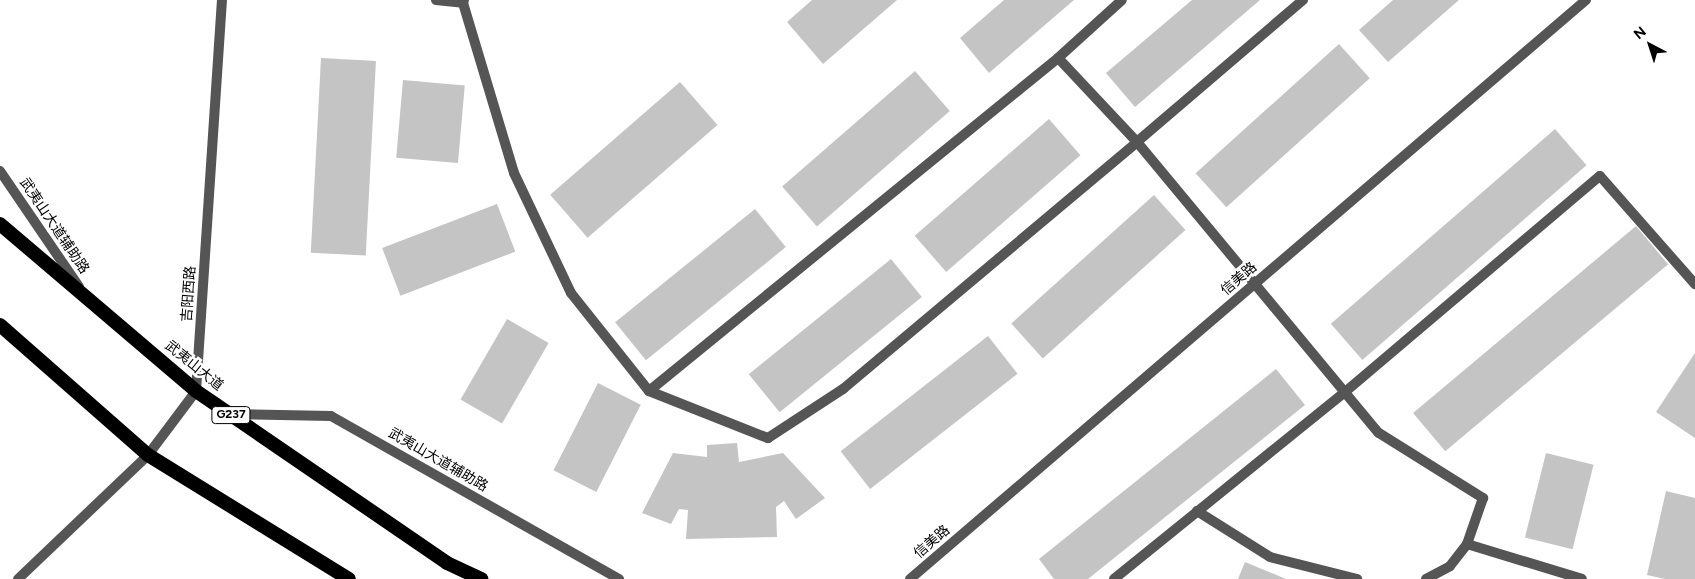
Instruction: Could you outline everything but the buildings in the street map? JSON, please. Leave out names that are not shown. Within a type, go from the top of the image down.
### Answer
[{"type":"highway","name":"武夷山大道","points":[[0,224],[196,391],[447,563],[482,579]]},
{"type":"highway","points":[[0,325],[148,455],[349,579]]},
{"type":"street","name":"吉阳西路","points":[[196,391],[222,0]]},
{"type":"street","points":[[436,0],[463,1],[514,173],[571,293],[649,391],[768,438],[843,389],[1303,0]]},
{"type":"street","points":[[649,391],[1058,58],[1122,0]]},
{"type":"street","name":"信美路","points":[[910,579],[1586,0]]},
{"type":"street","points":[[1058,58],[1137,142],[1379,433],[1483,498],[1467,544],[1450,566],[1426,579]]},
{"type":"street","name":"武夷山大道辅助路","points":[[0,171],[85,296]]},
{"type":"street","points":[[1114,579],[1345,392],[1600,176],[1695,284]]},
{"type":"street","points":[[18,579],[148,455],[196,391]]},
{"type":"street","name":"武夷山大道辅助路","points":[[230,414],[331,416],[619,579]]},
{"type":"street","points":[[1197,511],[1270,557],[1356,579]]},
{"type":"street","points":[[1467,544],[1582,579]]}]
